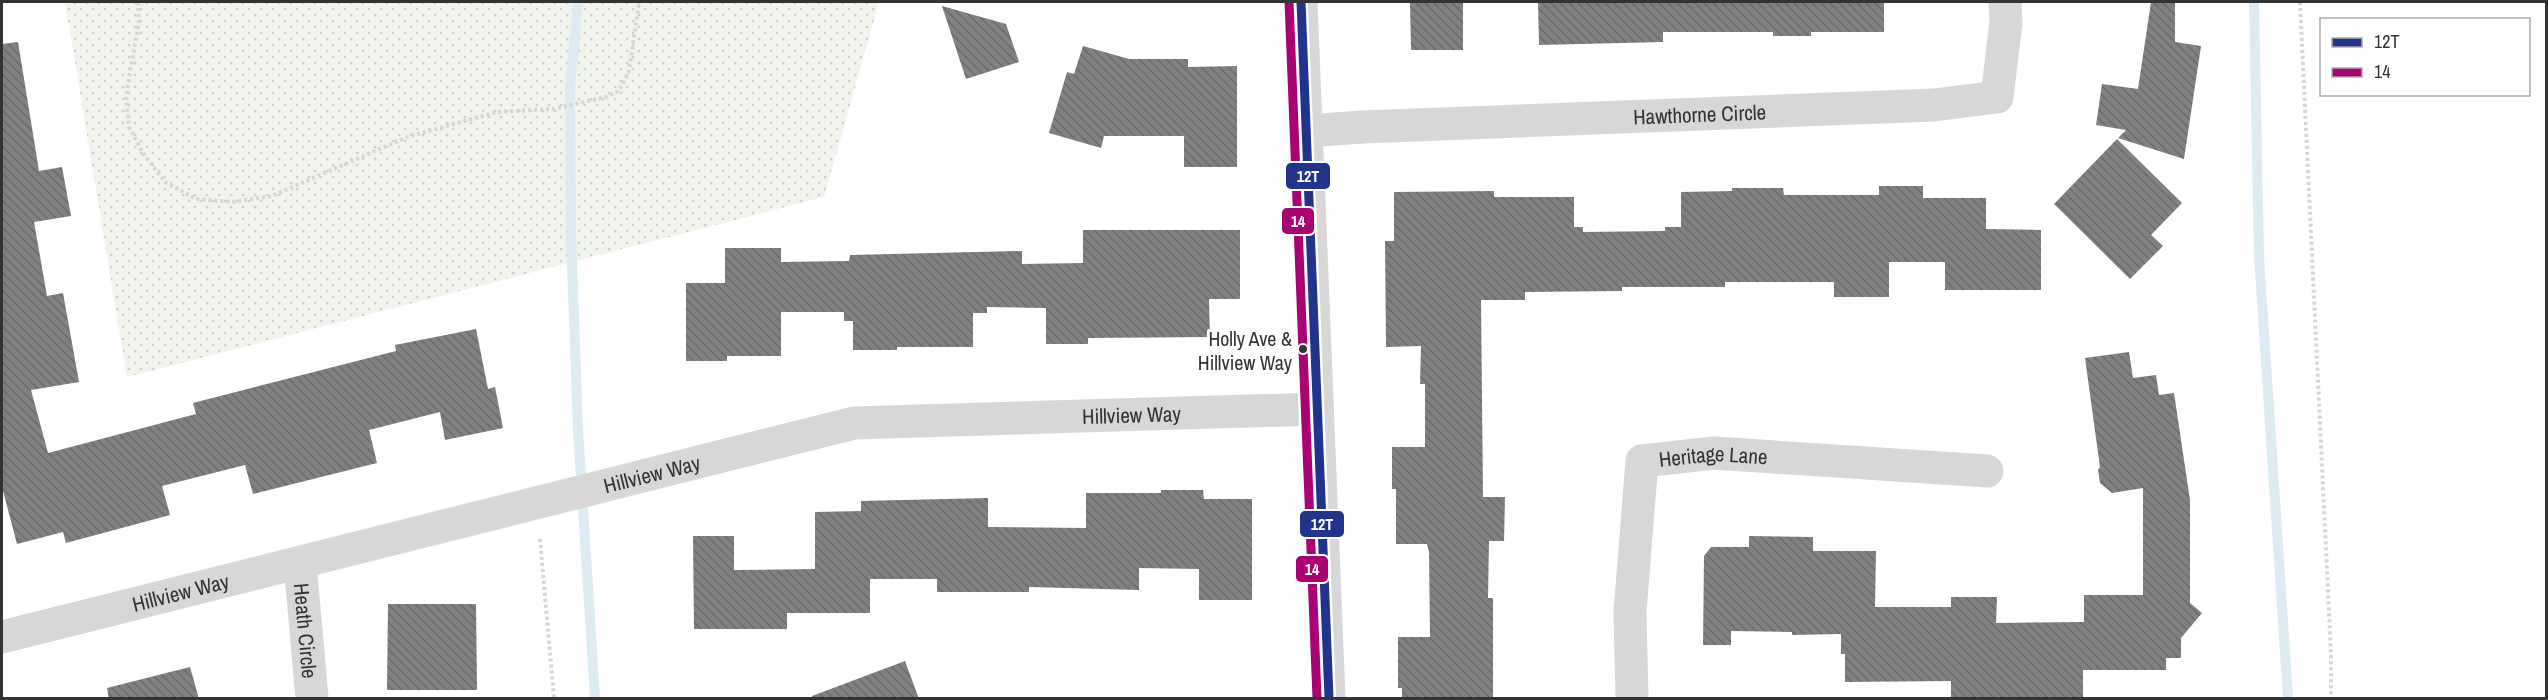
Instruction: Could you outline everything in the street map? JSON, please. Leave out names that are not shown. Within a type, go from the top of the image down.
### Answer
[{"type":"street","points":[[1301,2],[1329,699]]},
{"type":"street","name":"Hawthorne Circle","points":[[1306,131],[1935,105],[1997,97],[2006,22],[2005,2]]},
{"type":"street","name":"Hillview Way","points":[[2,637],[854,423],[1317,409]]},
{"type":"street","name":"Heritage Lane","points":[[1632,699],[1630,612],[1642,461],[1714,453],[1987,471]]},
{"type":"street","name":"Heath Circle","points":[[300,563],[312,699]]},
{"type":"path","points":[[138,2],[140,21],[126,96],[129,127],[143,153],[165,182],[196,199],[232,202],[272,196],[407,137],[497,112],[553,109],[606,97],[619,91],[629,71],[639,2]]},
{"type":"path","points":[[2300,2],[2331,656],[2331,699]]},
{"type":"path","points":[[544,502],[540,536],[554,699]]},
{"type":"shaded area","points":[[65,2],[879,2],[824,197],[127,377]]},
{"type":"building","points":[[1410,2],[1463,2],[1463,50],[1411,50]]},
{"type":"building","points":[[1538,2],[1884,2],[1884,32],[1811,32],[1811,36],[1773,36],[1773,32],[1663,32],[1663,42],[1539,45]]},
{"type":"building","points":[[2151,2],[2175,2],[2175,42],[2201,46],[2184,159],[2118,138],[2126,130],[2096,125],[2102,84],[2138,89]]},
{"type":"building","points":[[942,6],[1006,24],[1019,62],[966,79]]},
{"type":"building","points":[[18,42],[39,171],[62,167],[71,216],[34,222],[47,296],[63,293],[79,382],[31,390],[48,453],[196,414],[193,403],[396,351],[395,345],[476,329],[488,389],[495,387],[503,428],[445,440],[440,412],[369,430],[377,463],[253,494],[245,465],[162,486],[170,515],[66,543],[63,532],[17,544],[2,487],[2,44]]},
{"type":"building","points":[[1083,46],[1129,59],[1188,59],[1188,67],[1237,66],[1237,167],[1184,167],[1184,136],[1104,136],[1101,148],[1049,133],[1067,72],[1074,74]]},
{"type":"building","points":[[2117,139],[2182,203],[2151,235],[2163,246],[2130,279],[2054,204]]},
{"type":"building","points":[[1879,186],[1923,186],[1923,198],[1986,198],[1986,229],[2041,230],[2041,290],[1945,290],[1945,262],[1889,262],[1889,297],[1834,297],[1834,282],[1725,282],[1725,287],[1622,287],[1622,291],[1525,292],[1525,300],[1481,300],[1483,497],[1505,497],[1504,541],[1489,541],[1488,598],[1493,598],[1493,699],[1402,699],[1402,688],[1398,688],[1398,637],[1430,637],[1429,552],[1427,544],[1396,544],[1396,489],[1392,489],[1392,447],[1425,447],[1425,384],[1420,384],[1421,346],[1386,347],[1385,241],[1394,241],[1394,192],[1494,191],[1494,197],[1574,197],[1574,227],[1583,227],[1583,232],[1665,231],[1665,227],[1681,227],[1681,192],[1732,191],[1732,188],[1783,188],[1784,195],[1879,195]]},
{"type":"building","points":[[1083,230],[1240,230],[1240,299],[1209,299],[1210,337],[1088,338],[1088,344],[1046,344],[1046,308],[987,307],[987,313],[973,313],[973,347],[897,347],[897,350],[853,350],[853,321],[844,321],[844,312],[781,312],[781,356],[727,356],[727,361],[686,361],[686,283],[725,283],[725,248],[781,248],[781,262],[849,261],[850,255],[1022,251],[1022,264],[1083,263]]},
{"type":"building","points":[[2129,352],[2133,378],[2156,375],[2159,395],[2174,393],[2190,500],[2190,603],[2202,613],[2181,638],[2181,658],[2166,658],[2166,670],[2083,670],[2083,699],[1951,699],[1951,681],[1845,682],[1845,654],[1841,654],[1841,634],[1792,635],[1792,632],[1731,631],[1731,645],[1703,645],[1704,556],[1711,547],[1749,547],[1749,536],[1813,537],[1813,551],[1876,551],[1875,607],[1951,607],[1951,597],[1997,597],[1996,623],[2084,622],[2084,595],[2143,595],[2143,488],[2112,493],[2100,483],[2098,470],[2100,467],[2085,358]]},
{"type":"building","points":[[1161,490],[1203,490],[1204,499],[1252,499],[1252,600],[1199,600],[1199,569],[1139,568],[1139,590],[1029,587],[1029,592],[937,592],[937,579],[870,579],[870,613],[787,613],[787,629],[694,629],[693,536],[734,536],[734,570],[815,569],[815,512],[861,511],[861,501],[988,498],[988,527],[1086,528],[1086,493],[1161,493]]},
{"type":"building","points":[[388,604],[476,604],[477,690],[387,690]]},
{"type":"building","points":[[905,661],[919,699],[813,699],[812,696]]},
{"type":"building","points":[[190,667],[199,699],[109,699],[107,688]]},
{"type":"waterway","points":[[578,2],[570,88],[571,236],[578,429],[595,698]]},
{"type":"waterway","points":[[2254,2],[2259,256],[2288,698]]},
{"type":"transit line","name":"14","points":[[1289,2],[1317,698]]},
{"type":"transit line","name":"12T","points":[[1301,2],[1329,698]]},
{"type":"place","name":"Holly Ave & Hillview Way","points":[[1303,349]]}]
